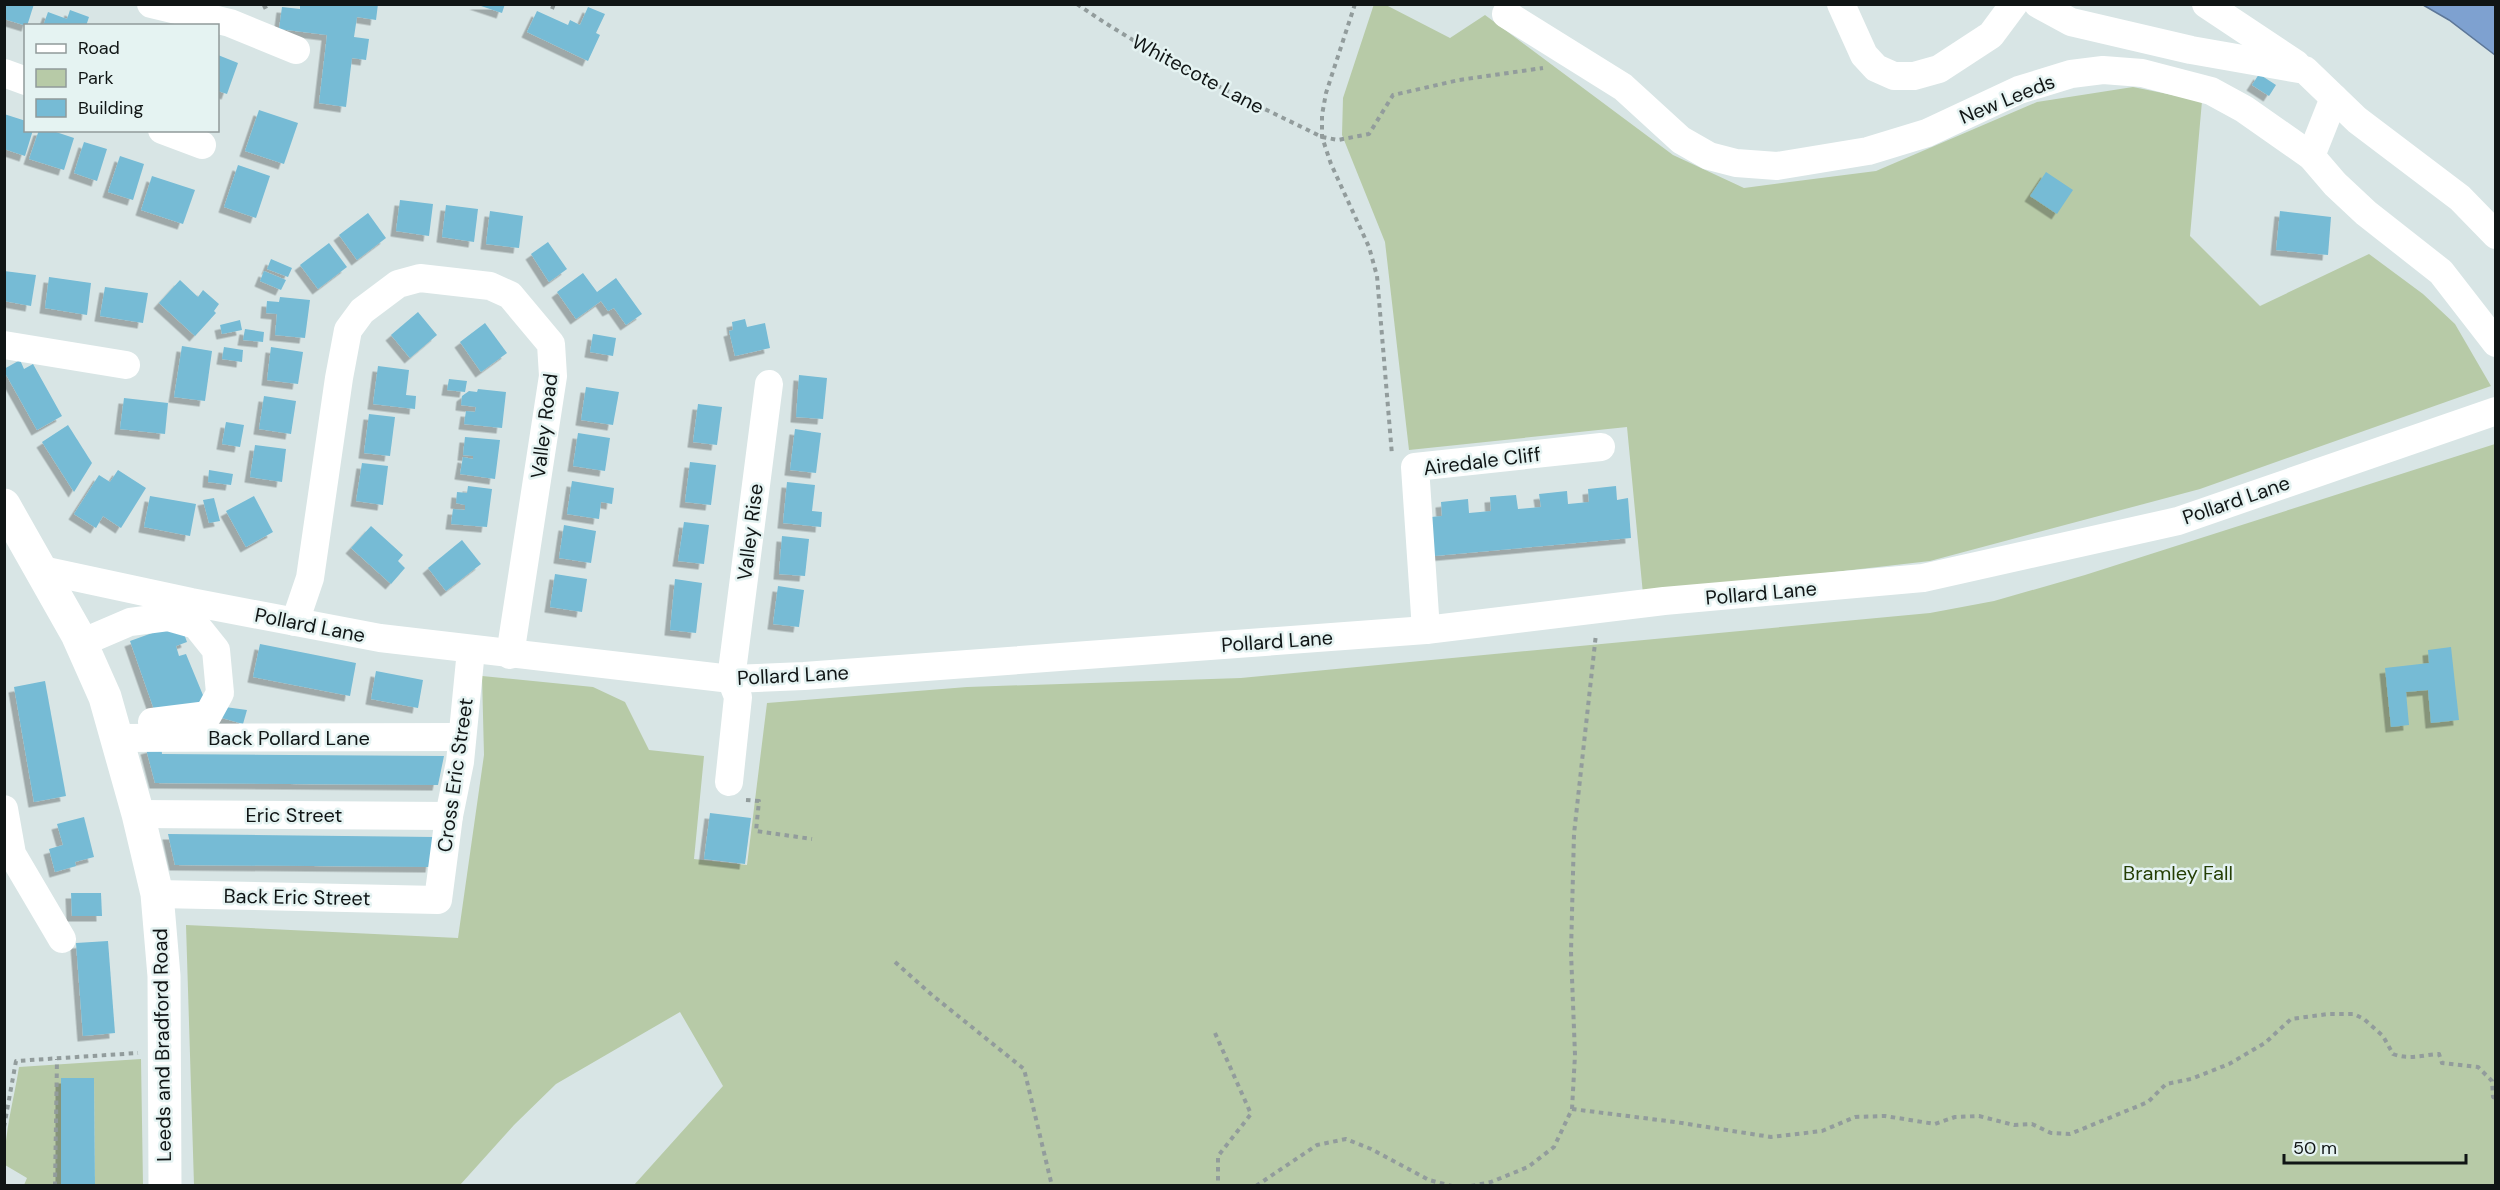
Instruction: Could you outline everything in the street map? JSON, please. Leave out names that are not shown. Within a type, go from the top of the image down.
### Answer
[{"type":"main road","name":"Leeds and Bradford Road","points":[[4,505],[13,537],[42,570],[81,643],[105,698],[138,814],[157,894],[164,976],[165,1185]]},
{"type":"street","points":[[151,4],[230,23],[296,51]]},
{"type":"street","points":[[1841,4],[1864,55],[1876,68],[1894,76],[1914,76],[1939,69],[1991,35],[2014,4]]},
{"type":"street","points":[[2038,4],[2071,22],[2191,50],[2305,70]]},
{"type":"street","points":[[2206,4],[2305,70],[2357,120],[2460,198],[2496,236]]},
{"type":"street","name":"New Leeds","points":[[1506,14],[1623,87],[1680,140],[1709,156],[1736,164],[1777,166],[1868,151],[1927,133],[2019,90],[2071,74],[2103,70],[2142,73],[2211,91],[2244,109],[2311,156],[2335,184],[2366,213],[2441,272],[2496,343]]},
{"type":"street","points":[[4,73],[24,80]]},
{"type":"street","points":[[2311,156],[2334,98]]},
{"type":"street","points":[[167,132],[202,145]]},
{"type":"street","name":"Valley Road","points":[[295,622],[310,578],[348,330],[363,311],[398,284],[420,278],[490,286],[510,295],[551,344],[553,376],[510,655]]},
{"type":"street","points":[[4,345],[126,365]]},
{"type":"street","name":"Valley Rise","points":[[729,782],[738,697],[731,679],[770,384]]},
{"type":"street","name":"Pollard Lane","points":[[42,570],[380,638],[510,655],[731,679],[804,676],[1426,630],[1598,609],[1935,576],[2178,520],[2496,411]]},
{"type":"street","name":"Airedale Cliff","points":[[1426,630],[1414,467],[1601,447]]},
{"type":"street","points":[[81,643],[130,622],[168,617],[195,625],[216,650],[220,693],[208,715],[114,731]]},
{"type":"street","name":"Cross Eric Street","points":[[438,900],[449,816],[460,762],[471,650]]},
{"type":"street","name":"Back Pollard Lane","points":[[114,731],[462,737]]},
{"type":"street","points":[[4,809],[7,838],[12,854],[62,939]]},
{"type":"street","name":"Eric Street","points":[[138,814],[449,816]]},
{"type":"street","name":"Back Eric Street","points":[[157,894],[438,900]]},
{"type":"path","name":"Whitecote Lane","points":[[1077,4],[1112,28],[1164,57],[1322,137]]},
{"type":"path","points":[[1356,4],[1326,93],[1322,115],[1322,137],[1331,164],[1369,247],[1377,276],[1392,459]]},
{"type":"path","points":[[1322,137],[1338,140],[1369,134],[1393,96],[1459,80],[1584,63]]},
{"type":"path","points":[[1471,1185],[1491,1182],[1528,1167],[1554,1147],[1572,1109],[1575,1055],[1571,952],[1574,834],[1598,609]]},
{"type":"path","points":[[756,831],[812,839]]},
{"type":"path","points":[[895,962],[1024,1069],[1052,1185]]},
{"type":"path","points":[[1572,1109],[1771,1137],[1822,1131],[1855,1117],[1885,1116],[1935,1124],[1955,1117],[1979,1116],[2014,1125],[2032,1124],[2051,1133],[2070,1134],[2148,1102],[2166,1084],[2191,1079],[2229,1064],[2265,1043],[2291,1019],[2328,1014],[2354,1014],[2364,1019],[2383,1036],[2393,1054],[2405,1059],[2439,1054],[2442,1063],[2478,1066],[2492,1081],[2493,1097],[2496,1098]]},
{"type":"path","points":[[1215,1033],[1251,1114],[1218,1156],[1218,1185]]},
{"type":"path","points":[[4,1127],[16,1061],[163,1052]]},
{"type":"path","points":[[55,1185],[57,1059]]},
{"type":"path","points":[[1257,1185],[1317,1145],[1346,1139],[1371,1149],[1429,1180],[1452,1185]]},
{"type":"green space","points":[[1374,4],[1386,5],[1450,38],[1485,15],[1673,155],[1744,188],[1876,171],[2037,102],[2133,87],[2202,101],[2190,236],[2260,306],[2369,254],[2423,294],[2455,324],[2491,386],[2200,489],[1930,561],[1643,594],[1627,427],[1409,450],[1385,242],[1342,135],[1343,98]]},
{"type":"green space","name":"Bramley Fall","points":[[2495,444],[2495,1185],[634,1185],[723,1086],[680,1012],[556,1084],[514,1125],[460,1185],[194,1185],[186,925],[458,938],[484,755],[482,676],[593,687],[625,702],[649,750],[704,756],[694,859],[747,865],[767,703],[967,687],[1241,678],[1930,613],[1994,601],[2085,575]]},
{"type":"green space","points":[[141,1059],[143,1185],[95,1185],[94,1078],[61,1078],[61,1185],[24,1185],[27,1178],[5,1165],[8,1128],[19,1067]]},
{"type":"water","points":[[2423,5],[2495,5],[2495,55],[2449,20]]},
{"type":"building","points":[[4,4],[34,4],[28,24],[24,25],[4,19]]},
{"type":"building","points":[[300,4],[378,4],[376,20],[357,17],[354,37],[369,39],[366,60],[352,58],[346,107],[319,103],[327,35],[279,29],[282,7],[300,9]]},
{"type":"building","points":[[475,4],[505,4],[502,13]]},
{"type":"building","points":[[588,7],[605,14],[596,33],[600,35],[588,61],[527,32],[537,11],[568,25],[570,20],[580,25]]},
{"type":"building","points":[[70,10],[89,17],[87,24],[44,24],[48,12],[67,19]]},
{"type":"building","points":[[219,55],[238,63],[227,94],[219,91]]},
{"type":"building","points":[[2259,74],[2276,85],[2269,96],[2252,85]]},
{"type":"building","points":[[259,110],[298,123],[284,164],[245,151]]},
{"type":"building","points":[[4,114],[24,120],[24,132],[32,132],[25,156],[4,149]]},
{"type":"building","points":[[38,132],[56,132],[74,138],[64,170],[29,159]]},
{"type":"building","points":[[84,142],[107,149],[97,181],[74,173]]},
{"type":"building","points":[[120,156],[144,164],[133,200],[108,192]]},
{"type":"building","points":[[238,165],[270,176],[256,218],[224,207]]},
{"type":"building","points":[[2046,172],[2073,190],[2057,214],[2030,196]]},
{"type":"building","points":[[152,176],[195,190],[183,224],[141,210]]},
{"type":"building","points":[[400,200],[433,204],[429,236],[396,231]]},
{"type":"building","points":[[446,205],[478,209],[474,242],[442,237]]},
{"type":"building","points":[[490,211],[523,216],[519,248],[486,244]]},
{"type":"building","points":[[2280,211],[2331,217],[2328,255],[2276,250]]},
{"type":"building","points":[[368,213],[386,238],[357,260],[339,235]]},
{"type":"building","points":[[548,242],[567,269],[549,282],[531,254]]},
{"type":"building","points":[[329,243],[347,267],[318,289],[300,265]]},
{"type":"building","points":[[271,259],[292,268],[288,277],[267,269]]},
{"type":"building","points":[[4,271],[36,275],[31,306],[4,301]]},
{"type":"building","points":[[264,271],[286,280],[281,290],[260,281]]},
{"type":"building","points":[[583,273],[597,292],[616,278],[642,314],[626,325],[614,308],[608,311],[601,301],[576,319],[557,292]]},
{"type":"building","points":[[49,277],[91,283],[87,315],[45,308]]},
{"type":"building","points":[[180,280],[198,297],[203,290],[219,304],[214,311],[216,313],[195,336],[159,303]]},
{"type":"building","points":[[105,287],[148,293],[143,323],[100,316]]},
{"type":"building","points":[[280,297],[310,300],[305,338],[275,335],[277,314],[266,313],[267,301],[279,302]]},
{"type":"building","points":[[418,312],[437,335],[410,358],[391,335]]},
{"type":"building","points":[[745,319],[747,327],[765,323],[770,348],[735,356],[729,331],[733,330],[732,322]]},
{"type":"building","points":[[240,320],[242,330],[222,334],[220,325]]},
{"type":"building","points":[[485,323],[507,353],[481,372],[460,342]]},
{"type":"building","points":[[245,329],[264,332],[263,342],[243,340]]},
{"type":"building","points":[[593,334],[616,338],[613,356],[590,352]]},
{"type":"building","points":[[182,346],[212,351],[205,401],[174,397]]},
{"type":"building","points":[[224,347],[243,350],[242,362],[222,359]]},
{"type":"building","points":[[271,347],[303,352],[298,384],[267,380]]},
{"type":"building","points":[[20,360],[24,369],[33,364],[62,416],[37,430],[4,371]]},
{"type":"building","points":[[378,366],[409,370],[406,395],[416,396],[415,409],[373,404]]},
{"type":"building","points":[[799,375],[827,378],[823,419],[796,417]]},
{"type":"building","points":[[449,379],[467,381],[465,392],[447,390]]},
{"type":"building","points":[[586,387],[619,392],[613,425],[581,420]]},
{"type":"building","points":[[478,389],[506,392],[502,428],[464,424],[466,411],[475,412],[476,407],[461,405],[462,396],[469,391],[477,392]]},
{"type":"building","points":[[264,396],[296,401],[291,434],[259,429]]},
{"type":"building","points":[[124,398],[168,403],[165,434],[120,429]]},
{"type":"building","points":[[698,404],[722,407],[717,445],[693,442]]},
{"type":"building","points":[[369,414],[395,417],[390,456],[364,453]]},
{"type":"building","points":[[226,422],[244,425],[240,447],[222,444]]},
{"type":"building","points":[[68,425],[92,463],[74,492],[42,442]]},
{"type":"building","points":[[795,429],[821,433],[816,473],[790,470]]},
{"type":"building","points":[[578,433],[610,438],[605,471],[573,466]]},
{"type":"building","points":[[465,437],[500,440],[495,479],[460,474],[463,457],[473,459],[473,456],[463,455]]},
{"type":"building","points":[[255,445],[286,449],[282,482],[250,477]]},
{"type":"building","points":[[690,462],[716,465],[711,505],[685,502]]},
{"type":"building","points":[[362,463],[388,466],[383,505],[356,501]]},
{"type":"building","points":[[118,470],[146,488],[121,528],[103,516],[96,528],[74,514],[99,475],[110,482]]},
{"type":"building","points":[[209,470],[233,474],[231,485],[208,482]]},
{"type":"building","points":[[572,481],[614,488],[612,504],[601,502],[599,519],[567,514]]},
{"type":"building","points":[[787,482],[815,485],[812,511],[822,512],[821,527],[783,523]]},
{"type":"building","points":[[468,486],[492,489],[487,527],[451,524],[453,509],[465,510],[465,505],[456,503],[457,492],[467,493]]},
{"type":"building","points":[[1616,486],[1617,500],[1628,498],[1631,538],[1434,556],[1431,517],[1442,516],[1441,502],[1468,499],[1469,513],[1491,511],[1490,497],[1516,495],[1518,509],[1541,507],[1539,494],[1567,491],[1568,504],[1589,502],[1588,489]]},
{"type":"building","points":[[150,496],[196,504],[190,536],[144,527]]},
{"type":"building","points":[[254,496],[273,532],[246,547],[226,511]]},
{"type":"building","points":[[214,498],[220,521],[209,523],[203,500]]},
{"type":"building","points":[[684,522],[709,525],[704,564],[678,561]]},
{"type":"building","points":[[564,525],[596,531],[591,563],[559,558]]},
{"type":"building","points":[[371,526],[403,555],[398,561],[405,568],[391,584],[351,548]]},
{"type":"building","points":[[782,536],[809,539],[805,576],[779,574]]},
{"type":"building","points":[[462,540],[481,564],[446,591],[428,568]]},
{"type":"building","points":[[555,574],[587,579],[582,612],[550,607]]},
{"type":"building","points":[[675,579],[702,583],[696,633],[670,630]]},
{"type":"building","points":[[778,586],[804,590],[799,627],[773,624]]},
{"type":"building","points":[[180,623],[187,642],[176,646],[179,656],[186,654],[205,700],[157,718],[130,641]]},
{"type":"building","points":[[260,644],[356,663],[350,696],[253,677]]},
{"type":"building","points":[[2451,647],[2459,720],[2431,723],[2428,690],[2406,692],[2409,725],[2391,727],[2385,668],[2429,663],[2428,650]]},
{"type":"building","points":[[376,671],[423,680],[418,708],[371,699]]},
{"type":"building","points":[[45,681],[66,796],[34,802],[14,687]]},
{"type":"building","points":[[225,707],[247,710],[243,724],[222,718]]},
{"type":"building","points":[[161,745],[162,754],[444,756],[438,785],[155,783],[146,749]]},
{"type":"building","points":[[710,813],[751,818],[745,864],[704,859]]},
{"type":"building","points":[[84,817],[94,857],[75,862],[76,866],[55,872],[49,849],[63,845],[57,824]]},
{"type":"building","points":[[168,834],[435,837],[431,867],[175,865]]},
{"type":"building","points":[[71,893],[101,893],[102,916],[72,916]]},
{"type":"building","points":[[108,941],[115,1033],[83,1036],[76,943]]},
{"type":"building","points":[[61,1078],[94,1078],[95,1186],[61,1186]]}]
